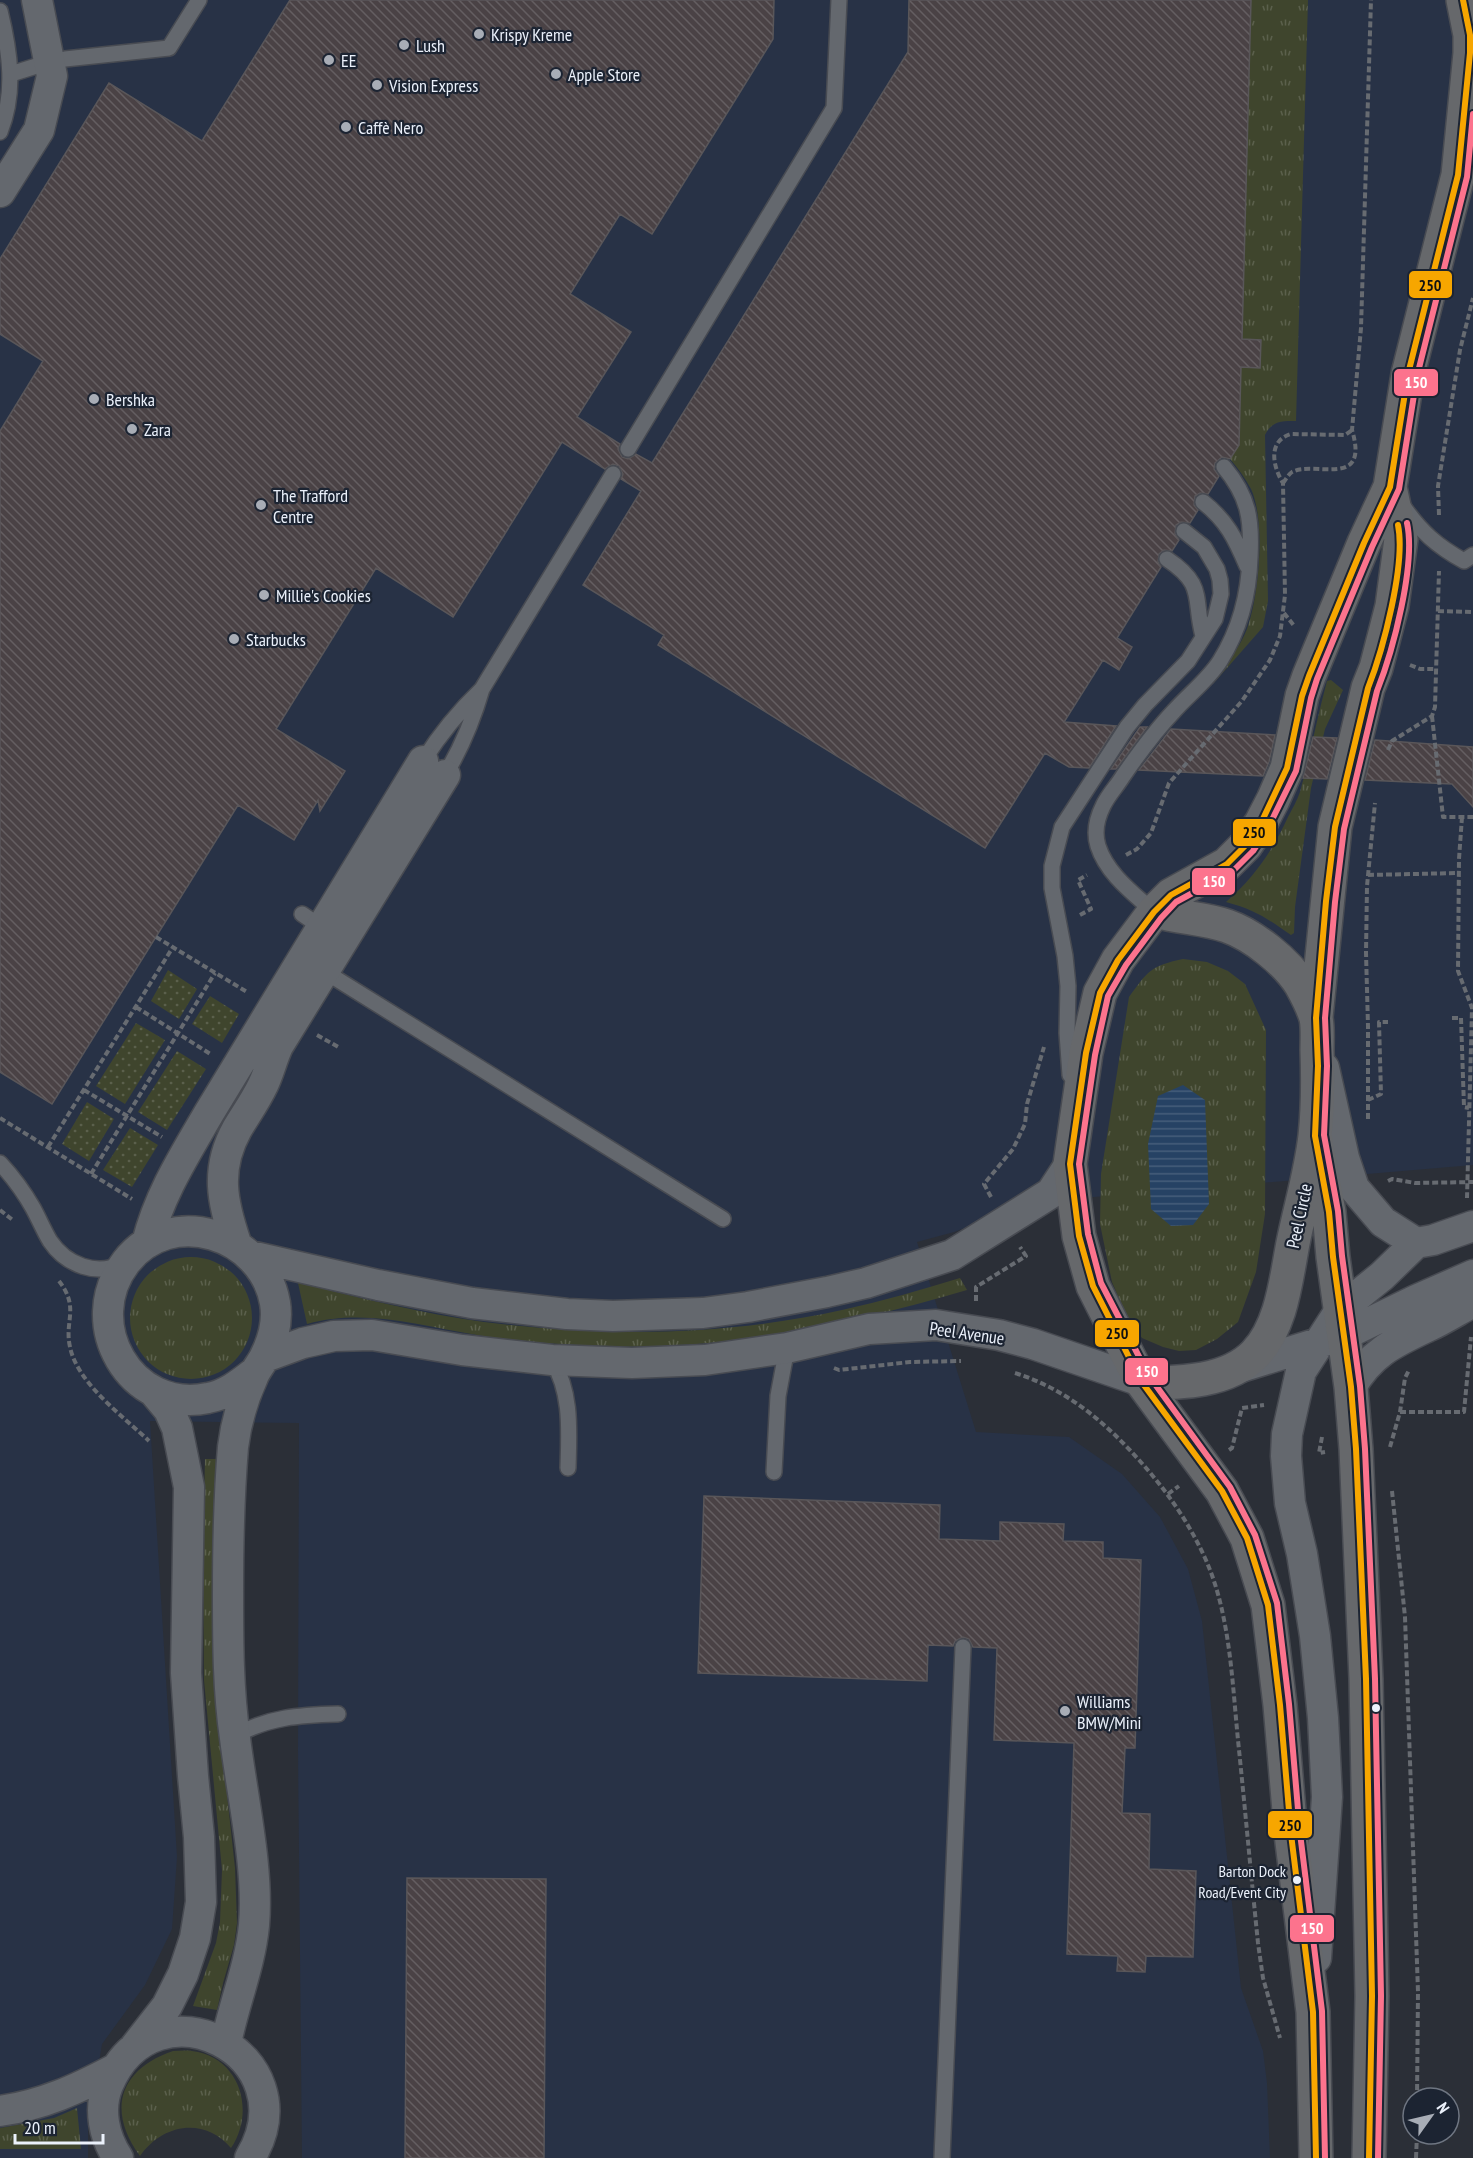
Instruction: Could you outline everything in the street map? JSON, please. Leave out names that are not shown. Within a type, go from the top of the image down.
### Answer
[{"type":"main road","points":[[1316,2158],[1313,2012],[1291,1834],[1280,1705],[1268,1605],[1247,1538],[1222,1491],[1143,1382],[1093,1286],[1079,1236],[1070,1164],[1086,1053],[1100,993],[1118,960],[1155,911],[1171,895],[1227,864],[1246,845],[1261,823],[1287,768],[1302,696],[1309,676],[1364,543],[1390,487],[1408,374],[1466,161],[1470,35],[1462,0]]},
{"type":"main road","points":[[1316,1024],[1335,826],[1368,688],[1376,668],[1392,606],[1401,539],[1390,487]]},
{"type":"main road","name":"Peel Circle","points":[[1155,911],[1227,926],[1254,939],[1274,955],[1300,984],[1316,1024],[1318,1066],[1315,1136],[1286,1280],[1267,1338],[1256,1353],[1241,1367]]},
{"type":"main road","points":[[1315,1136],[1329,1212],[1334,1329],[1351,1387],[1357,1459],[1366,1679],[1372,1996],[1369,2158]]},
{"type":"main road","points":[[1143,1382],[1174,1383],[1195,1380],[1241,1367]]},
{"type":"street","points":[[0,192],[39,130],[52,76],[37,0]]},
{"type":"street","points":[[0,2111],[60,2097],[115,2069],[168,2006],[183,1974],[195,1938],[201,1902],[199,1837],[186,1673],[189,1486],[177,1428],[169,1410],[154,1392],[138,1381],[120,1361],[110,1337],[107,1310],[113,1284],[143,1240],[175,1172],[209,1113],[321,962],[313,921],[434,768]]},
{"type":"street","points":[[226,2043],[251,1952],[255,1922],[252,1862],[234,1736],[229,1674],[228,1545],[233,1445],[238,1416],[274,1332],[275,1305],[268,1278],[244,1250],[224,1210],[222,1173],[237,1129],[265,1082],[278,1046],[321,962],[434,768]]},
{"type":"street","points":[[1316,1024],[1344,1158],[1354,1188],[1383,1222],[1416,1243]]},
{"type":"street","points":[[143,1240],[191,1231],[214,1234],[244,1250],[378,1285],[472,1303],[590,1315],[657,1316],[703,1313],[791,1300],[866,1283],[952,1255],[1051,1192],[1070,1164]]},
{"type":"street","points":[[1313,2012],[1327,1797],[1323,1718],[1315,1636],[1302,1554],[1290,1503],[1286,1456],[1287,1434],[1302,1371],[1334,1329],[1382,1276],[1416,1243],[1433,1240],[1470,1216]]},
{"type":"street","points":[[1241,1367],[1334,1329],[1416,1300],[1473,1275]]},
{"type":"street","points":[[1351,1387],[1360,1371],[1374,1356],[1393,1343],[1428,1327],[1472,1316]]},
{"type":"street","name":"Peel Avenue","points":[[260,1365],[303,1343],[334,1336],[372,1335],[462,1350],[552,1360],[632,1363],[705,1360],[788,1348],[869,1329],[936,1325],[999,1335],[1033,1344],[1143,1382]]},
{"type":"street","points":[[154,1392],[180,1400],[208,1398],[234,1389],[260,1365]]},
{"type":"street","points":[[135,2048],[152,2038],[170,2032],[189,2032],[208,2035],[226,2043],[244,2058],[257,2078],[263,2100],[264,2123],[255,2154]]},
{"type":"street","points":[[115,2069],[105,2094],[103,2120],[110,2145],[118,2158]]},
{"type":"lane","points":[[11,74],[49,62],[169,48],[199,0]]},
{"type":"lane","points":[[628,449],[834,108],[839,0]]},
{"type":"lane","points":[[0,11],[11,74],[10,99],[0,132]]},
{"type":"lane","points":[[1155,911],[1117,879],[1098,846],[1096,828],[1112,792],[1158,729],[1210,675],[1229,646],[1239,622],[1248,591],[1250,572],[1251,543],[1248,506],[1242,492],[1224,467]]},
{"type":"lane","points":[[434,768],[440,734],[459,710],[482,688],[613,474]]},
{"type":"lane","points":[[1390,487],[1418,527],[1440,547],[1470,560]]},
{"type":"lane","points":[[1203,502],[1225,522],[1250,572]]},
{"type":"lane","points":[[1074,1129],[1067,1033],[1068,986],[1065,956],[1052,888],[1053,866],[1062,827],[1127,727],[1153,696],[1188,661],[1210,628],[1220,606],[1221,580],[1212,558],[1204,547],[1184,531]]},
{"type":"lane","points":[[1167,559],[1185,573],[1197,592],[1203,636]]},
{"type":"lane","points":[[434,768],[462,748],[482,688]]},
{"type":"lane","points":[[321,962],[723,1219]]},
{"type":"lane","points":[[0,1163],[20,1186],[50,1241],[66,1257],[80,1266],[97,1269],[115,1267],[143,1240]]},
{"type":"lane","points":[[774,1472],[778,1396],[788,1348]]},
{"type":"lane","points":[[552,1360],[561,1376],[567,1401],[570,1426],[568,1468]]},
{"type":"lane","points":[[942,2158],[963,1647]]},
{"type":"lane","points":[[234,1736],[269,1721],[299,1715],[338,1714]]},
{"type":"path","points":[[1352,430],[1345,435],[1291,434],[1284,436],[1277,442],[1275,448],[1276,471],[1283,483],[1289,473],[1297,470],[1339,470],[1347,466],[1353,459],[1356,443],[1352,430],[1362,328],[1371,0]]},
{"type":"path","points":[[1473,298],[1460,350],[1438,486],[1440,547],[1435,707],[1432,716],[1443,817],[1473,817]]},
{"type":"path","points":[[1438,611],[1473,612]]},
{"type":"path","points":[[1385,754],[1392,741],[1432,716]]},
{"type":"path","points":[[1368,1120],[1365,952],[1368,875],[1376,800]]},
{"type":"path","points":[[1462,817],[1458,971],[1472,1008],[1467,1182],[1470,1216]]},
{"type":"path","points":[[1368,875],[1459,873]]},
{"type":"path","points":[[48,1147],[173,947]]},
{"type":"path","points":[[91,1174],[215,973]]},
{"type":"path","points":[[136,1007],[220,1060]]},
{"type":"path","points":[[1452,1018],[1461,1018],[1464,1107],[1470,1108]]},
{"type":"path","points":[[1368,1100],[1381,1094],[1379,1022],[1388,1022]]},
{"type":"path","points":[[84,1090],[170,1142]]},
{"type":"path","points":[[0,1118],[91,1174],[143,1240]]},
{"type":"path","points":[[1388,1181],[1392,1179],[1415,1183],[1473,1182]]},
{"type":"path","points":[[831,1367],[839,1370],[910,1362],[967,1361],[976,1309],[976,1287],[1026,1256],[984,1184]]},
{"type":"path","points":[[0,1210],[15,1222]]},
{"type":"path","points":[[55,1278],[61,1283],[70,1302],[69,1346],[91,1386],[153,1445],[181,1447]]},
{"type":"path","points":[[1400,1412],[1464,1412],[1472,1316]]},
{"type":"path","points":[[1008,1371],[1056,1390],[1089,1411],[1119,1438],[1151,1472],[1182,1513],[1205,1559],[1217,1595],[1232,1675],[1256,1931],[1263,1978],[1282,2042]]},
{"type":"path","points":[[1390,1455],[1390,1445],[1400,1412],[1405,1378]]},
{"type":"path","points":[[1392,1486],[1405,1617],[1418,1992],[1417,2086]]},
{"type":"shaded area","points":[[0,0],[1473,0],[1473,1165],[1023,1203],[954,1232],[917,1242],[976,1432],[1069,1437],[1122,1474],[1160,1517],[1188,1569],[1202,1621],[1241,1988],[1263,2051],[1267,2083],[1270,2158],[302,2158],[298,1751],[299,1423],[150,1421],[177,1857],[172,1929],[145,1985],[102,2044],[88,2128],[88,2158],[0,2158]]},
{"type":"green space","points":[[1251,0],[1308,0],[1296,421],[1278,423],[1271,427],[1265,435],[1268,601],[1263,627],[1213,684],[1247,629],[1255,598],[1259,559],[1256,503],[1249,485],[1230,459],[1241,367],[1260,368],[1261,340],[1242,339]]},
{"type":"green space","points":[[1331,680],[1343,690],[1325,729],[1311,788],[1295,907],[1294,933],[1291,935],[1260,915],[1226,902],[1262,863],[1296,802],[1327,681]]},
{"type":"green space","points":[[1183,959],[1207,962],[1228,971],[1245,984],[1266,1030],[1265,1214],[1256,1272],[1238,1322],[1217,1339],[1196,1350],[1179,1351],[1142,1338],[1128,1319],[1112,1282],[1100,1224],[1101,1174],[1129,997],[1156,967]]},
{"type":"green space","points":[[168,970],[197,989],[179,1019],[151,1001]]},
{"type":"green space","points":[[210,996],[239,1014],[222,1043],[192,1024]]},
{"type":"green space","points":[[136,1023],[165,1040],[125,1104],[96,1086]]},
{"type":"green space","points":[[177,1051],[206,1069],[167,1130],[138,1112]]},
{"type":"green space","points":[[87,1102],[114,1119],[89,1161],[62,1144]]},
{"type":"green space","points":[[130,1128],[158,1145],[132,1187],[103,1170]]},
{"type":"green space","points":[[191,1257],[214,1262],[225,1267],[234,1275],[242,1284],[247,1295],[252,1318],[247,1341],[242,1352],[234,1361],[225,1369],[214,1374],[191,1379],[168,1374],[157,1369],[148,1361],[140,1352],[135,1341],[130,1318],[135,1295],[140,1284],[148,1275],[157,1267],[168,1262]]},
{"type":"green space","points":[[960,1278],[967,1290],[823,1326],[726,1341],[627,1347],[514,1340],[371,1318],[350,1318],[307,1324],[298,1283],[461,1319],[529,1327],[619,1332],[709,1329],[798,1319],[872,1303]]},
{"type":"green space","points":[[205,1459],[222,1459],[220,1731],[235,1868],[237,1923],[234,1945],[217,2010],[193,2006],[216,1943],[220,1922],[222,1870],[204,1680]]},
{"type":"green space","points":[[173,2051],[190,2051],[208,2055],[222,2063],[232,2075],[239,2088],[242,2118],[231,2148],[221,2138],[197,2128],[184,2128],[160,2136],[140,2156],[129,2139],[123,2123],[122,2107],[124,2093],[130,2080],[155,2059]]},
{"type":"green space","points":[[77,2108],[81,2149],[0,2149],[0,2128],[54,2118]]},
{"type":"water","points":[[1183,1085],[1205,1100],[1209,1204],[1193,1225],[1171,1226],[1151,1209],[1148,1144],[1158,1096]]},
{"type":"building","points":[[290,0],[774,0],[773,39],[652,234],[620,214],[570,294],[631,332],[577,417],[620,444],[618,449],[622,457],[628,459],[636,454],[652,463],[908,52],[909,0],[1251,0],[1242,339],[1261,340],[1260,368],[1241,367],[1239,445],[1230,459],[1222,457],[1215,463],[1214,469],[1219,476],[1208,494],[1200,493],[1195,496],[1194,505],[1198,510],[1190,523],[1181,522],[1176,525],[1175,534],[1179,540],[1172,551],[1164,550],[1159,554],[1158,562],[1161,567],[1117,638],[1132,647],[1119,670],[1103,660],[1064,722],[1116,726],[1089,768],[1069,767],[1045,753],[985,848],[658,645],[664,635],[583,585],[641,491],[621,479],[623,474],[619,466],[613,464],[605,469],[562,442],[453,617],[376,568],[276,729],[345,771],[320,811],[318,800],[294,840],[238,805],[52,1104],[0,1072],[0,431],[43,361],[0,334],[0,259],[109,83],[202,141]]},
{"type":"building","points":[[1140,727],[1147,727],[1116,769],[1111,769]]},
{"type":"building","points":[[1171,729],[1275,735],[1269,762],[1263,776],[1139,770]]},
{"type":"building","points":[[1313,737],[1337,738],[1327,779],[1303,778]]},
{"type":"building","points":[[1375,740],[1473,747],[1473,807],[1452,784],[1365,780]]},
{"type":"building","name":"Williams BMW/Mini","points":[[704,1496],[940,1505],[939,1539],[1000,1541],[1000,1522],[1064,1524],[1063,1541],[1103,1542],[1103,1558],[1141,1560],[1135,1748],[1125,1748],[1122,1813],[1150,1814],[1149,1869],[1196,1871],[1193,1957],[1146,1956],[1145,1972],[1117,1971],[1118,1956],[1067,1954],[1074,1743],[994,1740],[997,1648],[973,1647],[969,1639],[963,1637],[955,1641],[953,1646],[928,1645],[927,1681],[698,1673]]},
{"type":"building","points":[[407,1878],[546,1879],[544,2158],[405,2158]]},
{"type":"transit line","name":"250","points":[[1316,2158],[1313,2012],[1291,1834],[1280,1705],[1268,1605],[1247,1538],[1222,1491],[1141,1381],[1093,1286],[1079,1236],[1070,1164],[1086,1053],[1100,993],[1118,960],[1154,912],[1171,895],[1227,864],[1246,845],[1261,823],[1287,768],[1302,696],[1309,676],[1364,543],[1390,487],[1408,374],[1458,175],[1470,53],[1470,35],[1463,0]]},
{"type":"transit line","name":"150","points":[[1325,2158],[1322,2011],[1300,1833],[1289,1704],[1277,1603],[1255,1535],[1230,1487],[1149,1376],[1101,1283],[1088,1234],[1079,1164],[1095,1055],[1108,996],[1126,965],[1161,918],[1176,902],[1233,871],[1253,851],[1268,828],[1296,771],[1317,679],[1372,547],[1399,489],[1417,376],[1467,177],[1473,114]]},
{"type":"transit line","name":"150","points":[[1378,2158],[1381,1996],[1375,1679],[1365,1449],[1360,1386],[1338,1211],[1324,1135],[1327,1066],[1325,1018],[1344,829],[1377,691],[1390,654],[1406,584],[1409,540],[1407,523]]},
{"type":"transit line","name":"250","points":[[1369,2158],[1372,1996],[1366,1679],[1356,1449],[1351,1387],[1329,1212],[1315,1136],[1318,1066],[1316,1018],[1335,827],[1368,688],[1392,607],[1399,562],[1398,525]]},
{"type":"place","name":"Krispy Kreme","points":[[479,34]]},
{"type":"place","name":"Lush","points":[[404,45]]},
{"type":"place","name":"EE","points":[[329,60]]},
{"type":"place","name":"Apple Store","points":[[556,74]]},
{"type":"place","name":"Vision Express","points":[[377,85]]},
{"type":"place","name":"Caffè Nero","points":[[346,127]]},
{"type":"place","name":"Bershka","points":[[94,399]]},
{"type":"place","name":"Zara","points":[[132,429]]},
{"type":"place","name":"The Trafford Centre","points":[[261,505]]},
{"type":"place","name":"Millie's Cookies","points":[[264,595]]},
{"type":"place","name":"Starbucks","points":[[234,639]]},
{"type":"place","name":"Williams BMW/Mini","points":[[1065,1711]]},
{"type":"place","name":"Barton Dock Road/Event City","points":[[1297,1880]]}]
